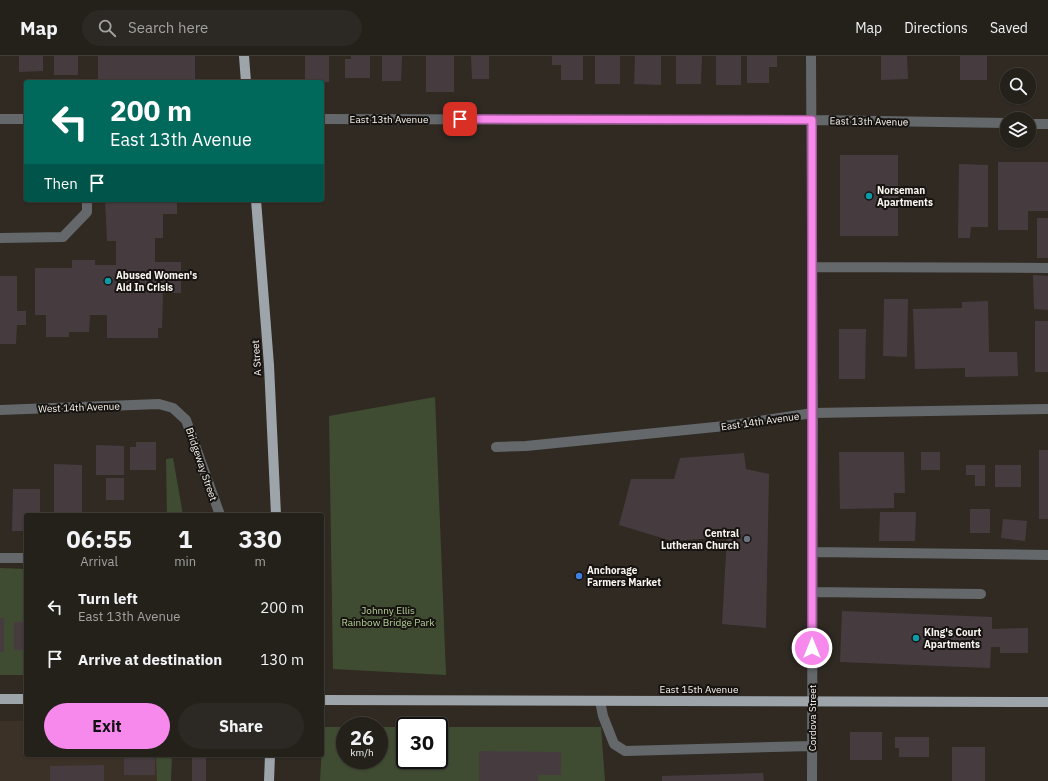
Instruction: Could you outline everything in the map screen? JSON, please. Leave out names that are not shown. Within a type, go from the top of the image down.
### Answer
[{"type":"main road","points":[[244,56],[246,80]]},
{"type":"main road","name":"A Street","points":[[256,202],[269,365],[276,513]]},
{"type":"main road","points":[[0,699],[24,699]]},
{"type":"main road","name":"East 15th Avenue","points":[[324,700],[1048,702]]},
{"type":"main road","points":[[269,781],[270,757]]},
{"type":"street","name":"Cordova Street","points":[[811,56],[813,413],[812,781]]},
{"type":"street","points":[[0,119],[24,119]]},
{"type":"street","name":"East 13th Avenue","points":[[324,119],[812,120],[1000,123]]},
{"type":"street","points":[[1036,124],[1048,124]]},
{"type":"street","points":[[0,238],[63,237],[87,212],[87,202]]},
{"type":"street","points":[[812,267],[1048,268]]},
{"type":"street","name":"West 14th Avenue","points":[[0,410],[159,404]]},
{"type":"street","name":"Bridgeway Street","points":[[159,404],[172,408],[186,420],[219,513]]},
{"type":"street","name":"East 14th Avenue","points":[[496,446],[526,446],[725,426],[813,413],[1048,409]]},
{"type":"street","points":[[812,552],[1048,555]]},
{"type":"street","points":[[0,558],[24,558]]},
{"type":"street","points":[[812,592],[981,594]]},
{"type":"street","points":[[600,701],[603,716],[614,744],[625,750],[812,746]]},
{"type":"shaded area","points":[[0,721],[24,721],[24,757],[164,757],[163,781],[0,781]]},
{"type":"green space","name":"Johnny Ellis Rainbow Bridge Park","points":[[435,397],[446,675],[333,669],[329,416]]},
{"type":"green space","points":[[173,458],[183,513],[167,513],[166,459]]},
{"type":"green space","points":[[0,568],[24,569],[24,675],[0,675]]},
{"type":"green space","points":[[324,727],[336,727],[336,769],[388,769],[388,727],[396,727],[396,769],[448,769],[448,727],[601,727],[605,781],[320,781],[321,757],[324,757]]},
{"type":"green space","points":[[156,757],[172,757],[171,781],[157,781]]},
{"type":"building","points":[[19,56],[43,56],[43,71],[19,72]]},
{"type":"building","points":[[54,56],[78,56],[78,75],[54,75]]},
{"type":"building","points":[[98,56],[195,56],[195,80],[98,80]]},
{"type":"building","points":[[305,56],[329,56],[329,82],[324,82],[324,80],[305,80]]},
{"type":"building","points":[[351,56],[370,56],[370,78],[345,78],[345,59],[351,59]]},
{"type":"building","points":[[382,56],[402,56],[401,81],[382,81]]},
{"type":"building","points":[[426,56],[454,56],[454,92],[426,92]]},
{"type":"building","points":[[471,56],[489,56],[489,79],[472,79]]},
{"type":"building","points":[[552,56],[583,56],[583,80],[561,80],[561,65],[552,65]]},
{"type":"building","points":[[595,56],[620,56],[620,84],[595,84]]},
{"type":"building","points":[[635,56],[661,56],[661,85],[634,84]]},
{"type":"building","points":[[676,56],[702,56],[701,84],[676,84]]},
{"type":"building","points":[[716,56],[741,56],[741,85],[716,85]]},
{"type":"building","points":[[747,56],[777,56],[777,67],[769,67],[769,83],[747,83]]},
{"type":"building","points":[[881,56],[907,56],[908,79],[881,80]]},
{"type":"building","points":[[960,56],[987,56],[987,80],[960,80]]},
{"type":"building","name":"Norseman Apartments","points":[[840,155],[898,155],[898,236],[840,236]]},
{"type":"building","points":[[998,162],[1048,162],[1048,211],[1028,211],[1028,230],[998,230]]},
{"type":"building","points":[[959,164],[988,165],[988,227],[971,227],[970,238],[958,238]]},
{"type":"building","name":"Abused Women's Aid In Crisis","points":[[105,202],[177,202],[177,214],[163,214],[163,238],[155,238],[155,262],[181,262],[181,293],[163,293],[162,328],[158,328],[158,338],[107,338],[107,315],[90,315],[89,332],[69,332],[69,337],[46,337],[46,315],[35,315],[35,268],[72,268],[72,260],[95,260],[95,265],[116,265],[116,241],[107,241]]},
{"type":"building","points":[[1037,218],[1048,218],[1048,258],[1037,258]]},
{"type":"building","points":[[1033,275],[1048,276],[1048,310],[1034,309]]},
{"type":"building","points":[[0,276],[17,276],[17,311],[26,311],[26,325],[17,325],[16,344],[0,344]]},
{"type":"building","points":[[884,299],[908,299],[907,357],[883,356]]},
{"type":"building","points":[[988,301],[989,352],[1017,352],[1018,376],[965,377],[965,368],[915,369],[913,309],[962,308],[962,302]]},
{"type":"building","points":[[1035,321],[1048,321],[1048,372],[1035,372]]},
{"type":"building","points":[[839,329],[866,329],[865,379],[839,379]]},
{"type":"building","points":[[136,442],[156,442],[156,470],[130,470],[130,447],[136,447]]},
{"type":"building","points":[[96,445],[124,446],[124,475],[96,475]]},
{"type":"building","points":[[1039,450],[1048,450],[1048,519],[1039,519]]},
{"type":"building","points":[[839,452],[904,452],[905,493],[894,493],[894,508],[840,509]]},
{"type":"building","points":[[921,452],[940,452],[940,470],[921,470]]},
{"type":"building","name":"Central Lutheran Church","points":[[744,453],[746,469],[769,474],[766,628],[722,624],[727,537],[672,541],[619,525],[631,479],[674,479],[680,458]]},
{"type":"building","points":[[54,464],[82,465],[82,513],[54,513]]},
{"type":"building","points":[[966,465],[985,465],[985,486],[975,486],[975,475],[966,475]]},
{"type":"building","points":[[995,465],[1021,465],[1021,487],[995,487]]},
{"type":"building","points":[[106,478],[124,478],[124,500],[106,500]]},
{"type":"building","points":[[13,489],[40,489],[40,513],[24,513],[24,531],[12,531]]},
{"type":"building","points":[[970,509],[990,509],[990,533],[970,533]]},
{"type":"building","points":[[880,512],[916,512],[915,541],[879,541]]},
{"type":"building","points":[[1003,519],[1027,521],[1025,541],[1001,538]]},
{"type":"building","name":"King's Court Apartments","points":[[842,611],[992,617],[992,629],[1028,628],[1028,653],[1000,653],[1000,647],[991,647],[990,668],[840,662]]},
{"type":"building","points":[[0,618],[4,618],[4,652],[0,652]]},
{"type":"building","points":[[14,622],[24,622],[24,650],[14,650]]},
{"type":"building","points":[[850,732],[882,732],[882,760],[850,760]]},
{"type":"building","points":[[895,737],[929,737],[929,757],[899,757],[899,748],[895,748]]},
{"type":"building","points":[[952,747],[985,747],[985,781],[952,781]]},
{"type":"building","points":[[479,751],[561,752],[561,775],[538,775],[538,781],[479,781]]},
{"type":"building","points":[[124,757],[155,757],[155,775],[124,775]]},
{"type":"building","points":[[192,757],[206,757],[206,781],[192,781]]},
{"type":"building","points":[[104,765],[104,781],[50,781],[50,766]]},
{"type":"building","points":[[763,773],[764,781],[662,781],[662,776]]},
{"type":"place","name":"Norseman Apartments","points":[[869,196]]},
{"type":"place","name":"Abused Women's Aid In Crisis","points":[[108,281]]},
{"type":"place","name":"Central Lutheran Church","points":[[747,539]]},
{"type":"place","name":"Anchorage Farmers Market","points":[[579,576]]},
{"type":"place","name":"King's Court Apartments","points":[[916,638]]},
{"type":"route","points":[[460,119],[812,120],[812,648]]}]
